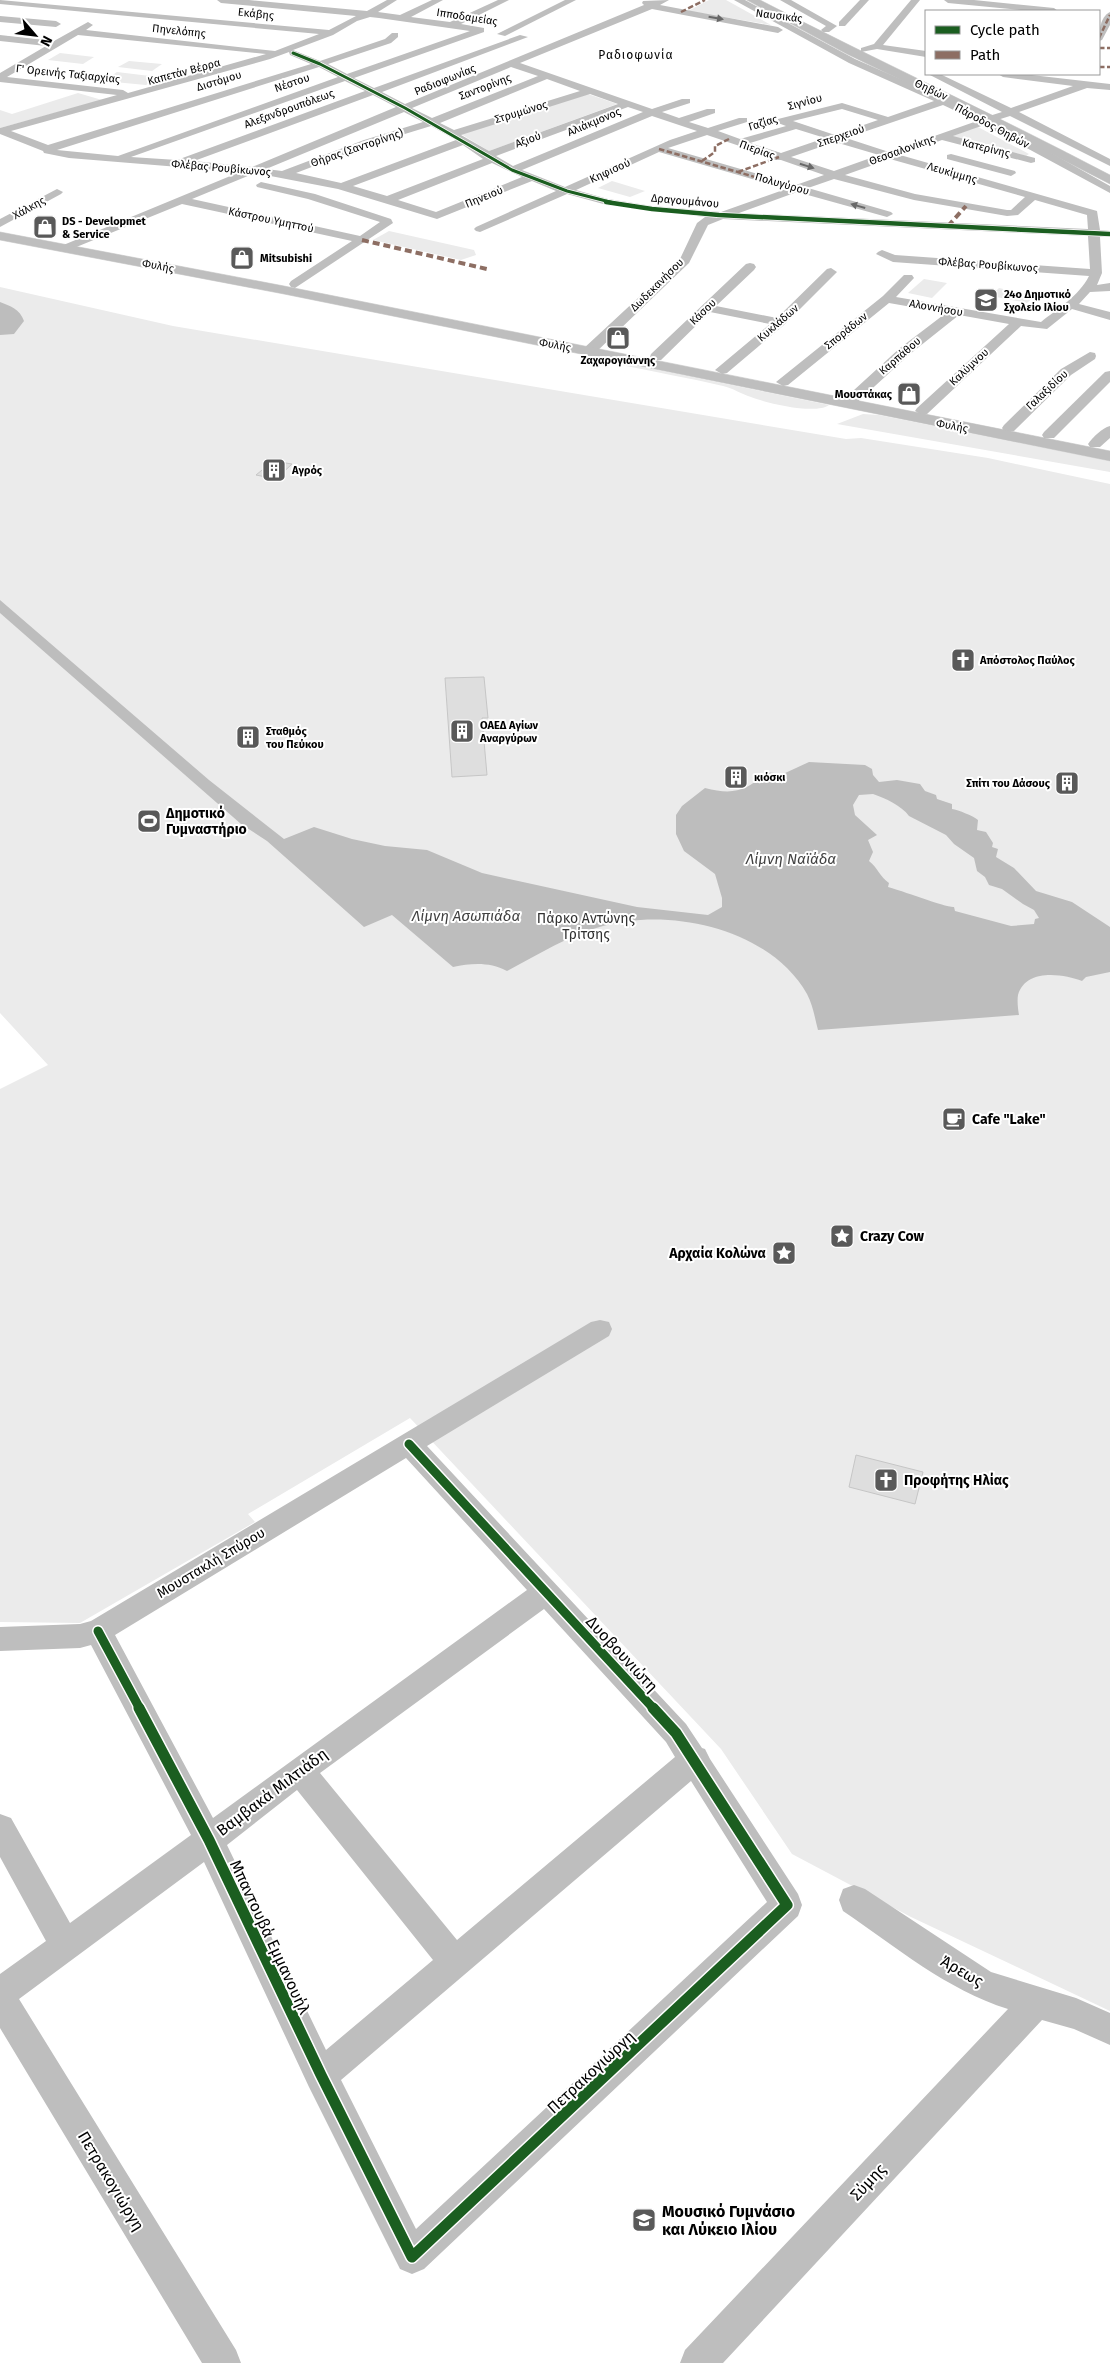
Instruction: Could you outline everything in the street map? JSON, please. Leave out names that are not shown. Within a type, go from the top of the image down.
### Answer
[{"type":"main road","name":"Θηβών","points":[[752,0],[811,32],[996,116],[1110,171]]},
{"type":"main road","name":"Θηβών","points":[[768,0],[864,50],[923,73]]},
{"type":"main road","name":"Θηβών","points":[[926,75],[1110,180]]},
{"type":"main road","name":"Φυλής","points":[[0,228],[70,245],[851,400],[1110,456]]},
{"type":"main road","name":"Φυλής","points":[[0,236],[70,245],[295,284],[592,348],[656,357],[783,382],[851,400],[922,411],[1103,445]]},
{"type":"street","name":"Ιπποδαμείας","points":[[221,0],[402,18],[560,44]]},
{"type":"street","points":[[227,47],[299,0]]},
{"type":"street","points":[[368,15],[393,0]]},
{"type":"street","points":[[402,18],[439,0]]},
{"type":"street","points":[[452,25],[504,0]]},
{"type":"street","points":[[491,32],[572,0]]},
{"type":"street","name":"Ραδιοφωνίας","points":[[70,245],[665,0]]},
{"type":"street","name":"Πάροδος Θηβών","points":[[738,0],[794,32],[852,61],[944,101],[996,116],[1110,163]]},
{"type":"street","points":[[784,0],[832,26],[826,30]]},
{"type":"street","points":[[817,11],[839,18],[865,0]]},
{"type":"street","points":[[864,50],[877,46],[916,0]]},
{"type":"street","points":[[948,0],[1046,10]]},
{"type":"street","name":"Εκάβης","points":[[0,1],[41,2],[112,11],[330,32]]},
{"type":"street","name":"Ναυσικάς","points":[[635,1],[668,10],[794,32],[811,32]]},
{"type":"street","points":[[41,2],[34,8],[56,24],[74,33]]},
{"type":"street","points":[[0,78],[124,4]]},
{"type":"street","points":[[147,39],[197,9]]},
{"type":"street","name":"Καπετάν Βέρρα","points":[[2,133],[281,52],[330,32],[354,19],[368,15]]},
{"type":"street","name":"Καπετάν Βέρρα","points":[[2,133],[106,112],[213,81],[293,53],[341,32],[363,20],[368,15]]},
{"type":"street","points":[[1100,36],[1110,17]]},
{"type":"street","points":[[0,19],[56,24]]},
{"type":"street","name":"Νέστου","points":[[112,160],[346,78],[491,32]]},
{"type":"street","name":"Πηνελόπης","points":[[74,33],[281,52]]},
{"type":"street","name":"Διστόμου","points":[[48,149],[216,95],[237,98],[320,64],[388,41],[395,35]]},
{"type":"street","points":[[0,38],[56,44]]},
{"type":"street","name":"Αλεξανδρουπόλεως","points":[[176,164],[373,92],[532,39]]},
{"type":"street","points":[[881,48],[925,54]]},
{"type":"street","name":"Δραγουμάνου","points":[[293,53],[320,64],[405,108],[453,134],[512,170],[567,191],[632,206],[719,215],[1110,234]]},
{"type":"street","points":[[7,59],[28,60]]},
{"type":"street","name":"Πιερίας","points":[[512,64],[779,157],[906,196],[1007,213],[1014,213],[1033,196]]},
{"type":"street","name":"Πάροδος Θηβών","points":[[928,75],[972,92],[996,116],[1043,153],[1110,190]]},
{"type":"street","points":[[972,92],[1018,75],[1061,78],[1086,85],[1110,86]]},
{"type":"street","name":"Σαντορίνης","points":[[431,122],[547,76]]},
{"type":"street","name":"Γ' Ορεινής Ταξιαρχίας","points":[[0,78],[134,94]]},
{"type":"street","points":[[213,81],[237,98],[260,108],[344,132]]},
{"type":"street","name":"Θεσσαλονίκης","points":[[719,215],[1086,85]]},
{"type":"street","name":"Στρυμώνος","points":[[453,134],[589,91]]},
{"type":"street","points":[[160,96],[184,105]]},
{"type":"street","name":"Αλιάκμονος","points":[[512,170],[650,113],[686,101]]},
{"type":"street","name":"Σπερχειού","points":[[738,172],[944,101]]},
{"type":"street","name":"Αξιού","points":[[387,200],[489,157],[627,104]]},
{"type":"street","name":"Σιγνίου","points":[[784,123],[783,120],[837,106],[848,107],[888,120]]},
{"type":"street","points":[[677,122],[711,111]]},
{"type":"street","points":[[106,112],[133,121]]},
{"type":"street","name":"Κηφισού","points":[[480,229],[659,149],[706,131],[743,120]]},
{"type":"street","name":"Θήρας (Σαντορίνης)","points":[[283,174],[368,142],[431,122]]},
{"type":"street","name":"Λευκίμμης","points":[[784,123],[888,155],[1093,213],[1095,233]]},
{"type":"street","name":"Γαζίας","points":[[738,143],[795,126]]},
{"type":"street","points":[[77,129],[92,134]]},
{"type":"street","name":"Φλέβας Ρουβίκωνος","points":[[2,133],[48,149],[52,153],[112,160],[254,170],[283,174],[343,186],[437,216]]},
{"type":"street","name":"Κατερίνης","points":[[940,136],[1031,160]]},
{"type":"street","points":[[343,186],[463,141]]},
{"type":"street","points":[[911,147],[1011,173]]},
{"type":"street","name":"Πολυγύρου","points":[[659,149],[894,216],[902,224]]},
{"type":"street","points":[[993,185],[1043,153]]},
{"type":"street","name":"Πηνειού","points":[[437,216],[530,178]]},
{"type":"street","points":[[225,181],[283,189],[387,221],[387,223],[295,284]]},
{"type":"street","name":"Χάλκης","points":[[0,224],[57,192]]},
{"type":"street","name":"Κάστρου Υμηττού","points":[[180,200],[362,240]]},
{"type":"street","name":"Δωδεκανήσου","points":[[592,348],[686,255],[703,223],[719,215]]},
{"type":"street","points":[[1095,233],[1092,281],[1070,304],[1110,316]]},
{"type":"street","name":"Φλέβας Ρουβίκωνος","points":[[882,254],[893,258],[1092,281],[1110,287]]},
{"type":"street","name":"Κάσου","points":[[656,357],[750,266]]},
{"type":"street","name":"Κυκλάδων","points":[[722,370],[780,322],[831,272]]},
{"type":"street","name":"Σποράδων","points":[[783,382],[887,299],[908,278]]},
{"type":"street","name":"Αλοννήσου","points":[[887,299],[1043,326],[1070,304]]},
{"type":"street","points":[[706,308],[780,322]]},
{"type":"street","name":"Καρπάθου","points":[[851,400],[905,350],[956,311]]},
{"type":"street","name":"Καλύμνου","points":[[922,411],[1017,322]]},
{"type":"street","name":"Γαλαξιδίου","points":[[1009,428],[1066,372],[1090,356]]},
{"type":"street","points":[[1049,435],[1110,375]]},
{"type":"street","points":[[1103,445],[1110,430]]},
{"type":"street","name":"Μουστακλή Σπύρου","points":[[0,1639],[80,1636],[98,1631],[409,1444],[470,1405],[600,1329]]},
{"type":"street","name":"Δυοβουνιώτη","points":[[409,1444],[676,1733],[695,1759],[787,1905]]},
{"type":"street","name":"Βαμβακά Μιλτιάδη","points":[[0,1994],[65,1944],[546,1592]]},
{"type":"street","name":"Μπαντουβά Εμμανουήλ","points":[[98,1631],[209,1840],[321,2075],[412,2257]]},
{"type":"street","points":[[321,2075],[695,1759]]},
{"type":"street","points":[[300,1771],[455,1962]]},
{"type":"street","points":[[0,1828],[65,1944]]},
{"type":"street","name":"Άρεως","points":[[854,1900],[964,1975],[985,1986],[1038,2001],[1110,2029]]},
{"type":"street","name":"Πετρακογιώργη","points":[[412,2257],[787,1905]]},
{"type":"street","name":"Πετρακογιώργη","points":[[0,1998],[223,2363]]},
{"type":"street","name":"Σύμης","points":[[698,2363],[1038,2001]]},
{"type":"green space","points":[[709,0],[726,0],[771,25],[688,11]]},
{"type":"green space","points":[[60,53],[94,57],[83,64],[48,60]]},
{"type":"green space","points":[[129,61],[162,64],[152,71],[118,67]]},
{"type":"green space","points":[[117,72],[158,77],[146,85],[104,81]]},
{"type":"green space","points":[[78,93],[102,100],[0,128],[0,110],[12,114]]},
{"type":"green space","points":[[588,94],[617,104],[489,151],[461,134]]},
{"type":"green space","points":[[976,127],[1029,154],[1026,156],[950,137]]},
{"type":"green space","points":[[612,181],[645,191],[630,197],[598,188]]},
{"type":"green space","points":[[389,231],[474,250],[476,255],[461,260],[373,240]]},
{"type":"green space","points":[[924,279],[947,283],[932,298],[908,293]]},
{"type":"green space","name":"Πάρκο Αντώνης Τρίτσης","points":[[0,287],[173,326],[846,439],[861,438],[988,458],[1110,484],[1110,2011],[911,1917],[792,1854],[721,1749],[410,1418],[248,1514],[255,1522],[80,1623],[0,1622],[0,1089],[48,1065],[0,1013]]},
{"type":"green space","points":[[999,288],[1035,296],[1027,303],[991,296]]},
{"type":"green space","points":[[619,362],[829,405],[813,409],[779,405],[747,396],[727,387],[621,365]]},
{"type":"green space","points":[[863,414],[879,415],[1110,461],[1110,472],[837,424]]},
{"type":"water","points":[[0,302],[14,308],[24,321],[14,334],[0,335]]},
{"type":"water","name":"Λίμνη Ναϊάδα","points":[[0,600],[209,780],[284,839],[314,827],[352,839],[385,846],[427,850],[482,873],[637,907],[708,915],[722,907],[722,898],[715,874],[684,851],[676,834],[676,815],[682,806],[705,788],[723,791],[739,790],[752,784],[766,772],[783,774],[809,762],[865,765],[872,769],[873,775],[879,782],[897,780],[920,784],[925,791],[936,795],[937,799],[952,804],[952,809],[976,818],[978,820],[977,830],[986,832],[993,843],[992,847],[998,849],[996,857],[1014,868],[1036,891],[1072,902],[1110,927],[1110,972],[1086,977],[1082,981],[1056,975],[1046,975],[1029,980],[1022,986],[1018,995],[1019,1015],[818,1030],[807,994],[790,972],[769,953],[744,939],[717,929],[688,922],[658,919],[630,921],[603,926],[566,940],[507,971],[481,964],[453,967],[392,915],[364,927],[267,841],[241,824],[0,613]],"holes":[[[873,794],[888,800],[909,816],[946,835],[954,844],[974,858],[977,871],[985,877],[989,885],[1002,889],[1034,910],[1039,918],[1035,919],[1034,924],[1011,926],[955,911],[954,907],[942,905],[888,887],[889,883],[869,861],[873,852],[868,840],[877,835],[855,815],[853,805],[859,795]]]},
{"type":"building","name":"Αγρός","points":[[273,461],[292,464],[276,479],[256,475]]},
{"type":"building","name":"ΟΑΕΔ Αγίων Αναργύρων","points":[[484,677],[488,718],[482,718],[487,775],[452,777],[445,678]]},
{"type":"building","name":"Προφήτης Ηλίας","points":[[856,1455],[923,1472],[915,1504],[849,1487]]},
{"type":"marked path","points":[[681,12],[705,0]]},
{"type":"marked path","points":[[1100,36],[1110,15]]},
{"type":"marked path","points":[[1100,48],[1110,48]]},
{"type":"marked path","points":[[1100,67],[1110,67]]},
{"type":"marked path","points":[[702,161],[715,152],[715,146],[729,139]]},
{"type":"marked path","points":[[659,149],[796,189]]},
{"type":"marked path","points":[[738,172],[779,157]]},
{"type":"marked path","points":[[948,226],[966,206]]},
{"type":"marked path","points":[[362,240],[487,269]]},
{"type":"cycle path","points":[[293,53],[320,64],[405,108],[453,134],[512,170],[567,191],[607,202],[652,209],[719,215],[1110,234]]},
{"type":"cycle path","points":[[98,1631],[209,1840],[321,2075],[412,2257],[787,1905],[676,1733],[409,1444]]},
{"type":"place","name":"DS - Developmet & Service","points":[[45,227]]},
{"type":"place","name":"Mitsubishi","points":[[242,258]]},
{"type":"place","name":"24ο Δημοτικό Σχολείο Ιλίου","points":[[986,300]]},
{"type":"place","name":"Ζαχαρογιάννης","points":[[618,338]]},
{"type":"place","name":"Μουστάκας","points":[[909,394]]},
{"type":"place","name":"Αγρός","points":[[274,470]]},
{"type":"place","name":"Απόστολος Παύλος","points":[[963,660]]},
{"type":"place","name":"ΟΑΕΔ Αγίων Αναργύρων","points":[[462,731]]},
{"type":"place","name":"Σταθμός του Πεύκου","points":[[248,737]]},
{"type":"place","name":"κιόσκι","points":[[736,777]]},
{"type":"place","name":"Σπίτι του Δάσους","points":[[1067,783]]},
{"type":"place","name":"Δημοτικό Γυμναστήριο","points":[[149,821]]},
{"type":"place","name":"Cafe \"Lake\"","points":[[954,1119]]},
{"type":"place","name":"Crazy Cow","points":[[842,1236]]},
{"type":"place","name":"Αρχαία Κολώνα","points":[[784,1253]]},
{"type":"place","name":"Προφήτης Ηλίας","points":[[886,1480]]},
{"type":"place","name":"Μουσικό Γυμνάσιο και Λύκειο Ιλίου","points":[[644,2220]]},
{"type":"district","name":"Ραδιοφωνία","points":[[636,55]]},
{"type":"water label","name":"Λίμνη Ασωπιάδα","points":[[466,916]]}]
